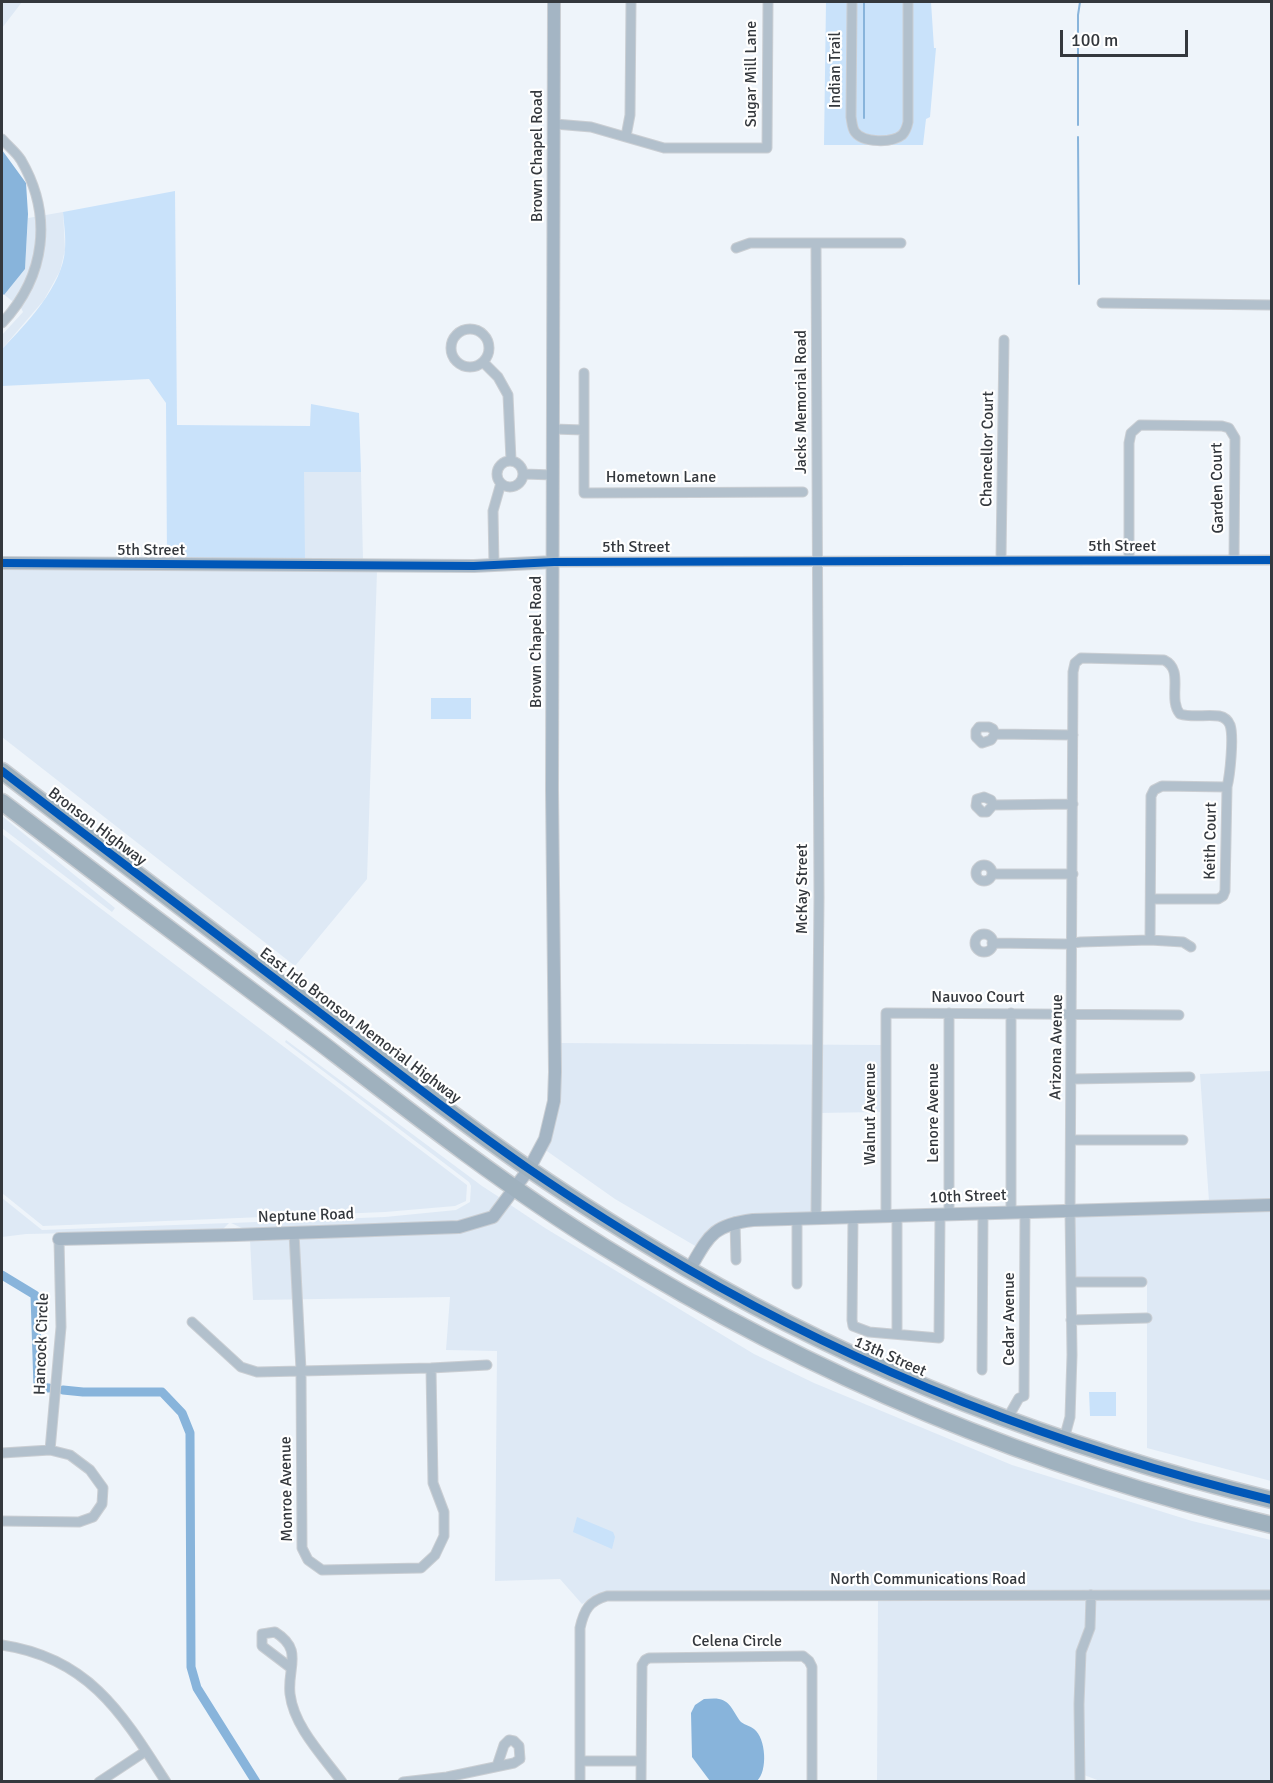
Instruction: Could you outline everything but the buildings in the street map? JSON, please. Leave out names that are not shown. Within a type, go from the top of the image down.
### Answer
[{"type":"highway","name":"Bronson Highway","points":[[2,771],[176,903]]},
{"type":"highway","points":[[2,802],[516,1188],[638,1268],[746,1329],[842,1377],[943,1421],[1057,1464],[1158,1496],[1272,1525]]},
{"type":"highway","points":[[44,834],[60,833],[88,850],[119,861]]},
{"type":"highway","name":"East Irlo Bronson Memorial Highway","points":[[176,903],[529,1169]]},
{"type":"highway","points":[[167,927],[197,938],[217,935]]},
{"type":"highway","points":[[201,953],[212,950],[225,951],[268,982],[283,985]]},
{"type":"highway","name":"13th Street","points":[[529,1169],[689,1270],[844,1351],[942,1394],[1064,1439],[1165,1472],[1272,1500]]},
{"type":"highway","points":[[998,1442],[1015,1441],[1031,1448],[1046,1449],[1064,1439]]},
{"type":"highway","points":[[1057,1464],[1065,1454],[1072,1452],[1150,1476],[1165,1472]]},
{"type":"highway","points":[[1158,1496],[1191,1495],[1272,1516]]},
{"type":"street","name":"Brown Chapel Road","points":[[529,1169],[545,1139],[554,1101],[554,2]]},
{"type":"street","points":[[626,136],[630,114],[631,2]]},
{"type":"street","name":"Sugar Mill Lane","points":[[555,124],[591,127],[664,148],[767,148],[768,2]]},
{"type":"street","name":"Indian Trail","points":[[852,2],[851,117],[854,130],[860,136],[868,139],[892,139],[905,132],[908,122],[908,2]]},
{"type":"street","points":[[2,139],[20,158],[36,195],[42,236],[35,273],[9,315],[2,322]]},
{"type":"street","points":[[736,248],[750,243],[901,243]]},
{"type":"street","name":"Jacks Memorial Road","points":[[816,243],[818,561]]},
{"type":"street","points":[[1102,303],[1272,305]]},
{"type":"street","points":[[473,329],[484,335],[489,345],[487,357],[483,362],[471,368],[458,364],[450,353],[450,346],[456,334],[473,329]]},
{"type":"street","name":"Chancellor Court","points":[[1001,559],[1004,340]]},
{"type":"street","points":[[483,362],[498,377],[508,395],[511,460]]},
{"type":"street","name":"Hometown Lane","points":[[584,373],[584,493],[803,492]]},
{"type":"street","name":"Garden Court","points":[[1129,560],[1129,443],[1131,433],[1140,425],[1229,428],[1235,438],[1234,561]]},
{"type":"street","points":[[553,429],[584,430]]},
{"type":"street","points":[[511,460],[520,465],[524,474],[522,481],[516,486],[509,487],[501,483],[497,475],[499,467],[511,460]]},
{"type":"street","points":[[524,474],[553,475]]},
{"type":"street","points":[[494,565],[493,511],[501,483]]},
{"type":"street","name":"5th Street","points":[[2,563],[300,566],[1001,559],[1272,560]]},
{"type":"street","name":"McKay Street","points":[[816,1218],[819,897],[818,561]]},
{"type":"street","name":"Arizona Avenue","points":[[1064,1439],[1070,1417],[1073,672],[1075,663],[1081,658],[1158,660],[1169,663],[1175,671],[1175,707],[1180,714],[1196,717],[1218,716],[1226,719],[1231,726],[1230,774],[1227,787]]},
{"type":"street","points":[[995,734],[1073,735]]},
{"type":"street","name":"Keith Court","points":[[1162,786],[1227,787],[1225,891],[1223,896],[1218,899],[1151,898],[1151,796],[1154,790],[1162,786]]},
{"type":"street","points":[[993,805],[1073,804]]},
{"type":"street","points":[[992,874],[1073,874]]},
{"type":"street","points":[[1150,940],[1151,898]]},
{"type":"street","points":[[993,944],[1150,940],[1183,942],[1191,947]]},
{"type":"street","name":"Nauvoo Court","points":[[886,1012],[1179,1014]]},
{"type":"street","name":"Walnut Avenue","points":[[886,1012],[891,1216],[897,1333]]},
{"type":"street","name":"Lenore Avenue","points":[[897,1333],[939,1338],[949,1012]]},
{"type":"street","points":[[1011,1013],[1011,1212]]},
{"type":"street","points":[[1071,1079],[1190,1077]]},
{"type":"street","points":[[1071,1140],[1183,1140]]},
{"type":"street","name":"Neptune Road","points":[[59,1239],[459,1227],[493,1217],[529,1169]]},
{"type":"street","name":"10th Street","points":[[689,1270],[708,1238],[722,1227],[735,1222],[1272,1205]]},
{"type":"street","name":"Cedar Avenue","points":[[1007,1419],[1018,1398],[1024,1396],[1025,1212]]},
{"type":"street","points":[[982,1370],[983,1213]]},
{"type":"street","points":[[853,1217],[852,1320],[854,1326],[869,1332],[897,1333]]},
{"type":"street","points":[[797,1219],[797,1284]]},
{"type":"street","points":[[735,1222],[736,1260]]},
{"type":"street","name":"Monroe Avenue","points":[[294,1233],[300,1370],[303,1548],[308,1560],[322,1570],[421,1568],[435,1555],[444,1536],[444,1512],[433,1483],[431,1368]]},
{"type":"street","name":"Hancock Circle","points":[[50,1450],[61,1328],[59,1239]]},
{"type":"street","points":[[1071,1282],[1142,1282]]},
{"type":"street","points":[[1071,1320],[1147,1318]]},
{"type":"street","points":[[192,1322],[241,1367],[257,1372],[487,1365]]},
{"type":"street","points":[[2,1453],[50,1450],[70,1455],[90,1470],[103,1488],[102,1504],[93,1517],[79,1522],[2,1521]]},
{"type":"street","points":[[1080,1782],[1081,1652],[1090,1628],[1090,1595]]},
{"type":"street","name":"North Communications Road","points":[[580,1761],[580,1628],[587,1606],[596,1599],[607,1596],[1272,1595]]},
{"type":"street","points":[[2,1645],[38,1654],[68,1667],[100,1691],[122,1715],[166,1782]]},
{"type":"street","name":"Celena Circle","points":[[641,1782],[642,1665],[645,1660],[650,1658],[803,1656],[809,1660],[812,1667],[812,1782]]},
{"type":"street","points":[[291,1668],[290,1694],[302,1726],[342,1782]]},
{"type":"street","points":[[99,1782],[146,1751]]},
{"type":"street","points":[[580,1782],[580,1761],[640,1761]]},
{"type":"street","points":[[404,1782],[447,1777],[497,1766]]},
{"type":"shaded area","points":[[2,2],[22,2],[2,28]]},
{"type":"shaded area","points":[[826,2],[931,2],[934,48],[936,48],[930,117],[926,119],[923,145],[824,145]]},
{"type":"shaded area","points":[[175,191],[177,425],[310,426],[311,404],[359,413],[361,472],[304,472],[305,560],[167,560],[166,403],[149,379],[2,386],[2,349],[42,304],[58,277],[63,263],[65,230],[63,212]]},
{"type":"shaded area","points":[[63,212],[65,250],[60,271],[44,300],[2,349],[2,335],[23,312],[4,295],[25,269],[28,218]]},
{"type":"shaded area","points":[[304,472],[361,472],[363,560],[304,560]]},
{"type":"shaded area","points":[[2,568],[377,571],[367,879],[295,966],[2,737]]},
{"type":"shaded area","points":[[431,698],[471,698],[471,719],[431,719]]},
{"type":"shaded area","points":[[2,816],[115,908],[112,912],[2,828]]},
{"type":"shaded area","points":[[2,834],[467,1185],[466,1201],[455,1206],[385,1212],[43,1226],[2,1193]]},
{"type":"shaded area","points":[[286,1040],[502,1199],[490,1212],[459,1222],[244,1229],[231,1223],[385,1217],[456,1210],[470,1202],[469,1182],[285,1042]]},
{"type":"shaded area","points":[[559,1043],[881,1045],[880,1112],[818,1113],[819,1212],[734,1217],[719,1223],[697,1247],[615,1199],[544,1149]]},
{"type":"shaded area","points":[[1271,1071],[1271,1200],[1209,1201],[1200,1074]]},
{"type":"shaded area","points":[[2,1198],[42,1230],[229,1223],[222,1230],[26,1234],[2,1237]]},
{"type":"shaded area","points":[[509,1204],[754,1354],[814,1383],[1012,1465],[1192,1521],[1271,1540],[1271,1781],[1100,1781],[1076,1772],[1075,1781],[877,1781],[878,1597],[602,1594],[582,1604],[560,1579],[495,1581],[497,1351],[446,1350],[450,1297],[253,1300],[250,1239],[456,1232]]},
{"type":"shaded area","points":[[1271,1209],[1271,1481],[1147,1448],[1147,1281],[1072,1280],[1074,1215]]},
{"type":"shaded area","points":[[1089,1392],[1116,1392],[1116,1416],[1090,1416]]},
{"type":"shaded area","points":[[577,1517],[613,1532],[615,1537],[612,1549],[573,1532]]},
{"type":"water","points":[[2,150],[26,183],[28,214],[25,269],[4,295],[2,293]]},
{"type":"water","points":[[704,1699],[727,1702],[741,1722],[758,1733],[763,1747],[764,1763],[761,1776],[757,1781],[710,1781],[692,1757],[691,1713],[695,1705]]},
{"type":"waterway","points":[[864,2],[864,118]]},
{"type":"waterway","points":[[1078,125],[1080,2]]},
{"type":"waterway","points":[[1078,137],[1079,284]]},
{"type":"waterway","points":[[2,1275],[35,1295],[38,1387],[49,1388]]},
{"type":"waterway","points":[[63,1390],[162,1392],[182,1413],[190,1433],[191,1667],[197,1688],[256,1782]]},
{"type":"cycle path","points":[[2,563],[474,566],[554,562],[1272,560]]},
{"type":"cycle path","points":[[2,771],[475,1130],[568,1195],[686,1268],[826,1342],[970,1405],[1120,1458],[1272,1500]]}]
